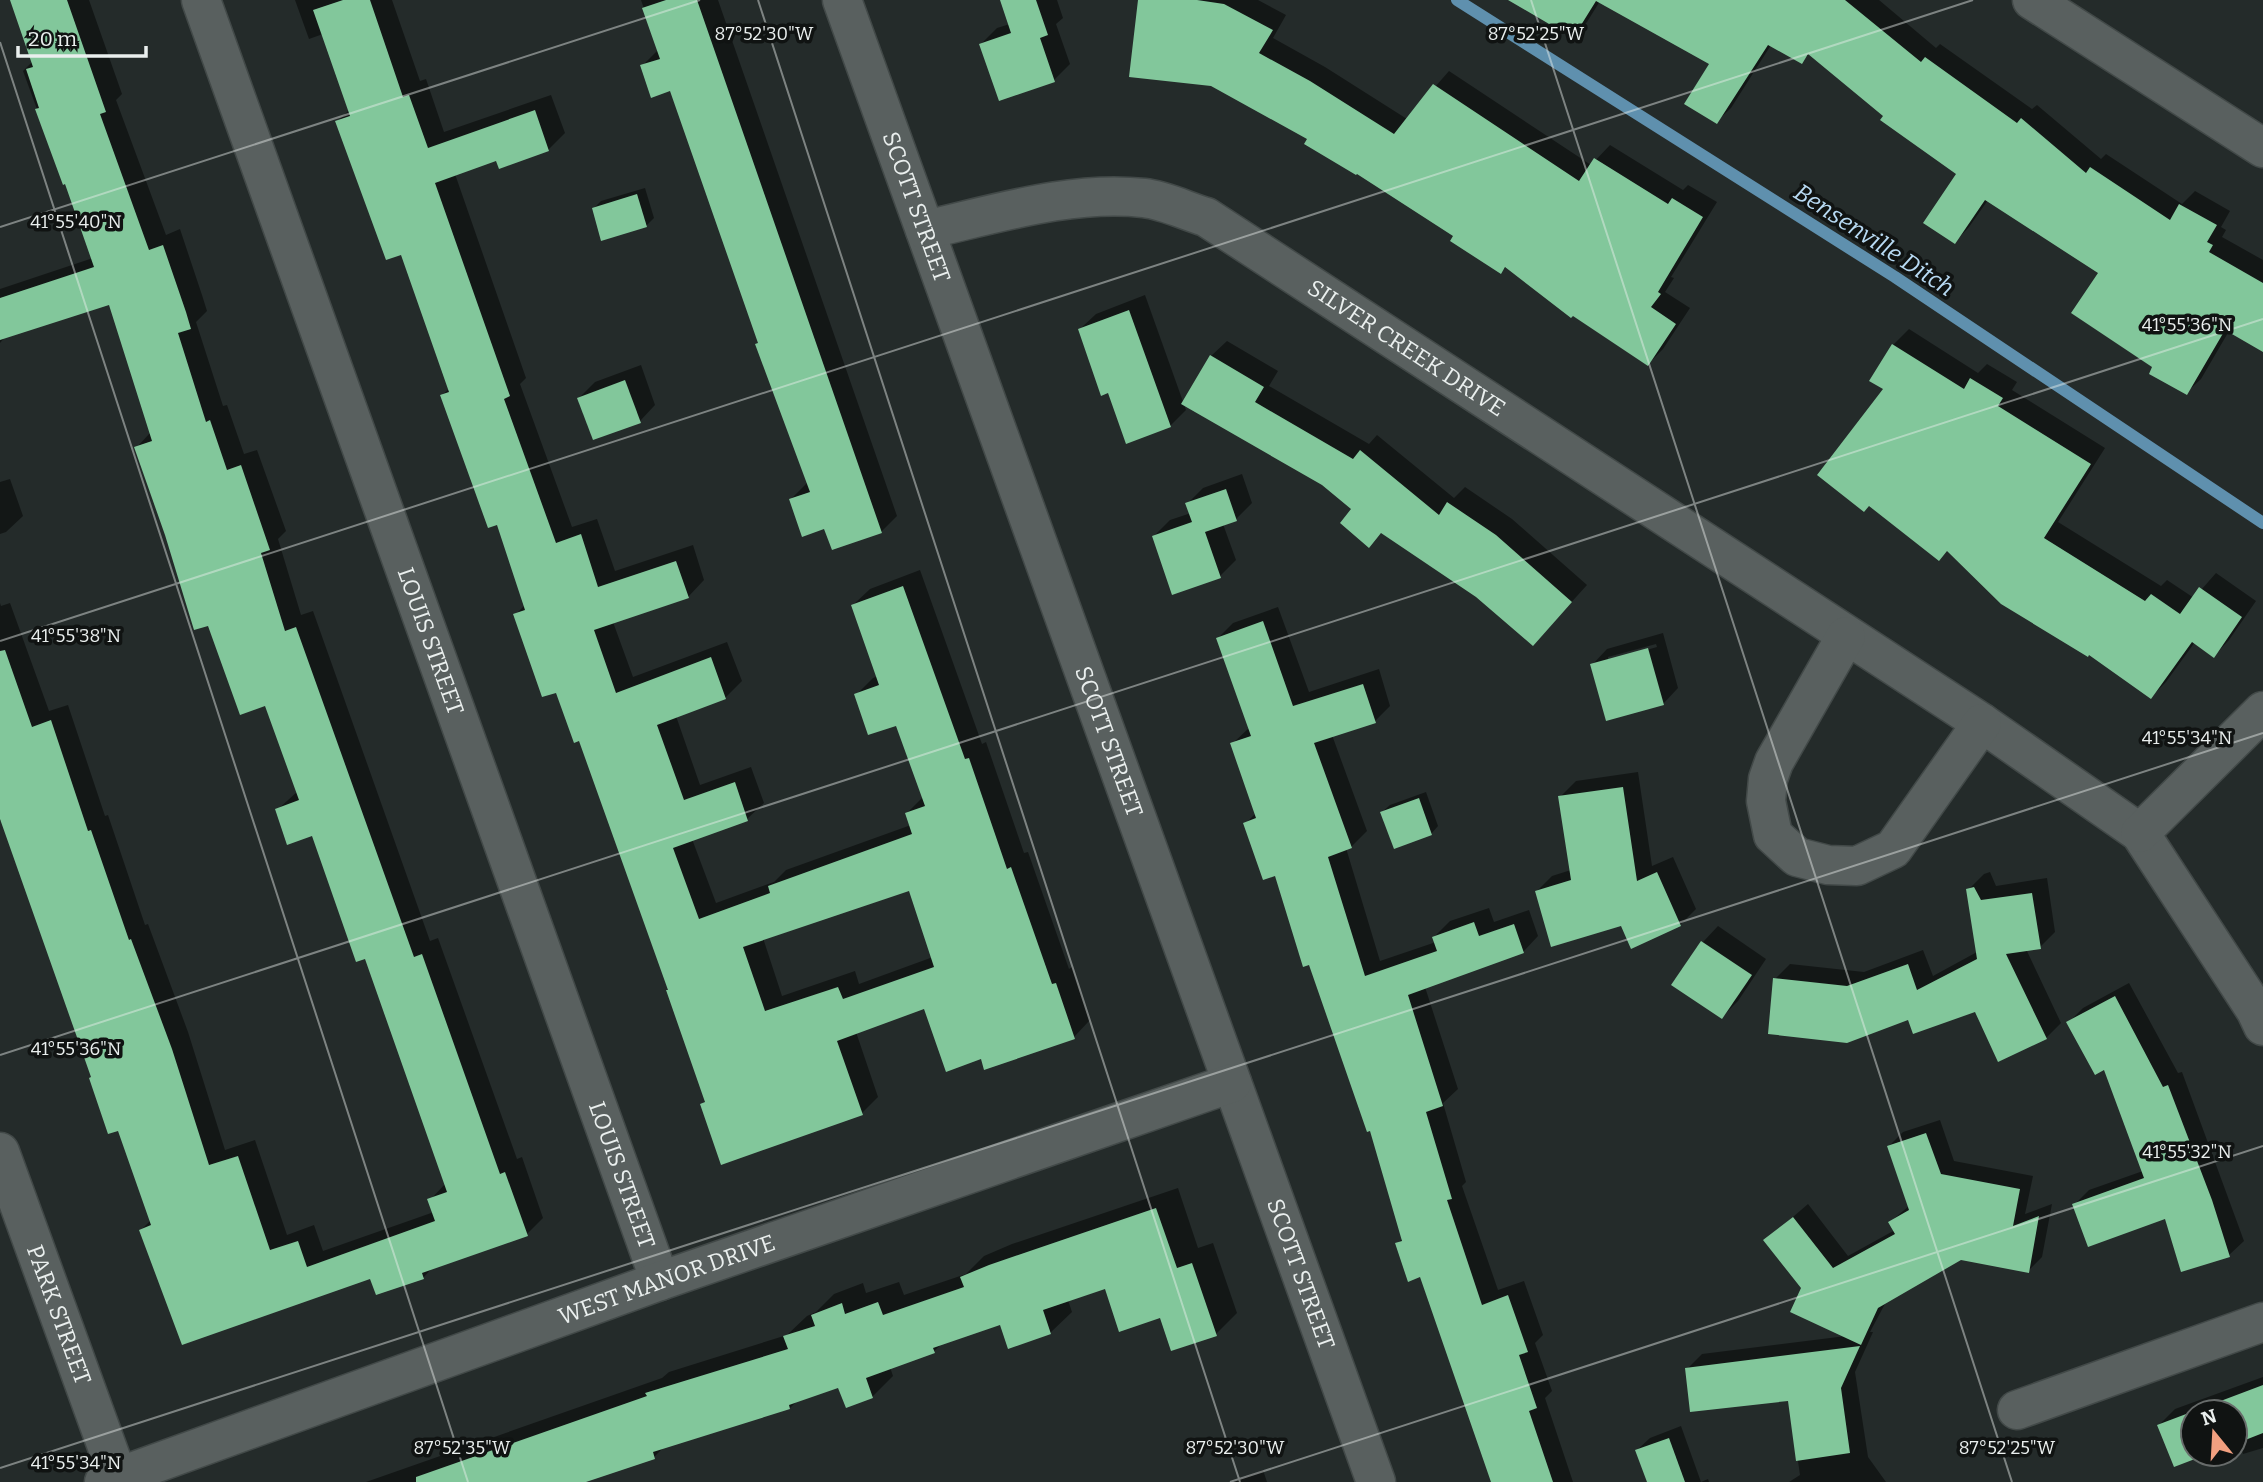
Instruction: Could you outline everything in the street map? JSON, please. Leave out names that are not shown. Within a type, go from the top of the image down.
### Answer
[{"type":"street","name":"LOUIS STREET","points":[[201,0],[660,1281]]},
{"type":"street","name":"SCOTT STREET","points":[[842,0],[1376,1482]]},
{"type":"street","points":[[2032,0],[2263,148]]},
{"type":"street","name":"SILVER CREEK DRIVE","points":[[925,230],[1027,207],[1092,196],[1146,198],[1206,217],[1982,723],[2140,833],[2256,1011],[2263,1026]]},
{"type":"street","points":[[1846,636],[1774,762],[1768,779],[1766,801],[1773,835],[1797,857],[1828,864],[1857,866],[1893,849],[1982,723]]},
{"type":"street","points":[[2140,833],[2263,711]]},
{"type":"street","name":"WEST MANOR DRIVE","points":[[111,1479],[660,1281],[1232,1083]]},
{"type":"street","name":"PARK STREET","points":[[0,1152],[111,1479]]},
{"type":"street","points":[[2017,1410],[2263,1322]]},
{"type":"building","points":[[10,0],[67,0],[106,112],[100,114],[149,250],[163,245],[186,312],[191,329],[178,333],[206,422],[210,420],[227,470],[241,465],[270,550],[261,553],[285,631],[296,627],[414,957],[422,954],[500,1174],[505,1172],[528,1236],[422,1273],[424,1279],[376,1295],[370,1279],[182,1345],[139,1230],[151,1225],[118,1131],[108,1134],[89,1078],[91,1077],[0,819],[0,651],[5,650],[32,727],[51,720],[88,831],[91,830],[129,940],[131,939],[172,1049],[209,1165],[238,1156],[270,1250],[298,1241],[307,1267],[435,1221],[427,1199],[447,1192],[365,959],[356,962],[312,836],[287,845],[275,809],[299,800],[265,706],[240,715],[208,626],[194,630],[134,447],[152,441],[109,305],[0,340],[0,298],[94,267],[35,109],[39,108],[26,69],[33,67]]},
{"type":"building","points":[[343,0],[370,0],[403,97],[409,95],[428,148],[535,110],[549,151],[499,169],[496,161],[435,183],[510,396],[504,399],[556,543],[581,534],[598,587],[676,561],[689,598],[594,630],[616,693],[711,657],[726,699],[657,725],[684,800],[735,782],[748,821],[673,848],[699,919],[770,893],[768,886],[912,834],[905,813],[925,806],[896,726],[868,735],[854,694],[879,685],[851,605],[903,586],[965,759],[969,758],[1007,869],[1011,867],[1052,984],[1056,983],[1075,1039],[984,1070],[981,1059],[946,1072],[924,1009],[837,1041],[863,1115],[721,1165],[700,1104],[705,1102],[668,990],[579,741],[574,743],[556,693],[542,697],[513,614],[525,610],[497,525],[488,528],[440,395],[449,392],[401,255],[386,260],[335,121],[350,116],[313,10]],"holes":[[[909,891],[934,967],[843,999],[838,987],[765,1011],[743,947]]]},
{"type":"building","points":[[666,0],[697,0],[882,533],[832,550],[824,529],[802,537],[789,499],[810,492],[755,344],[758,343],[670,91],[651,98],[640,65],[660,59],[642,8]]},
{"type":"building","points":[[1000,0],[1036,0],[1048,35],[1040,38],[1055,82],[999,101],[979,44],[1011,33]]},
{"type":"building","points":[[1138,0],[1197,0],[1224,4],[1273,30],[1259,53],[1310,81],[1394,134],[1433,84],[1579,181],[1594,158],[1668,204],[1672,198],[1703,217],[1658,292],[1661,294],[1651,307],[1676,324],[1648,366],[1573,316],[1571,318],[1505,267],[1501,274],[1450,241],[1453,236],[1357,174],[1304,144],[1307,139],[1211,86],[1129,77]]},
{"type":"building","points":[[1508,0],[1845,0],[1921,62],[1925,57],[2017,123],[2021,118],[2086,173],[2090,167],[2170,220],[2179,204],[2217,225],[2207,242],[2213,245],[2209,252],[2263,283],[2263,352],[2225,330],[2187,395],[2149,374],[2152,367],[2071,313],[2098,273],[1985,200],[1955,244],[1923,223],[1956,174],[1880,120],[1883,116],[1808,54],[1802,64],[1768,45],[1717,124],[1684,104],[1709,64],[1596,1],[1573,38]]},
{"type":"building","points":[[637,194],[647,227],[601,241],[592,208]]},
{"type":"building","points":[[1129,310],[1171,427],[1126,444],[1108,393],[1101,396],[1078,329]]},
{"type":"building","points":[[1892,344],[1964,389],[1970,378],[2003,398],[1998,406],[2091,464],[2044,538],[2145,601],[2151,594],[2180,614],[2199,587],[2242,617],[2214,658],[2192,642],[2151,699],[2089,655],[2088,657],[2001,604],[1947,551],[1939,561],[1869,506],[1864,512],[1817,475],[1883,389],[1869,381]]},
{"type":"building","points":[[1210,355],[1264,387],[1255,402],[1353,459],[1360,450],[1439,515],[1447,502],[1496,535],[1572,602],[1533,646],[1476,597],[1381,533],[1369,548],[1340,523],[1351,509],[1322,485],[1181,404]]},
{"type":"building","points":[[625,380],[641,423],[593,440],[577,398]]},
{"type":"building","points":[[1226,489],[1237,521],[1205,532],[1221,578],[1172,595],[1152,536],[1192,522],[1185,503]]},
{"type":"building","points":[[1263,621],[1293,706],[1363,684],[1376,723],[1314,743],[1352,848],[1328,857],[1365,976],[1437,951],[1432,937],[1474,922],[1479,936],[1514,924],[1524,953],[1408,995],[1443,1106],[1426,1112],[1452,1199],[1447,1200],[1482,1305],[1508,1295],[1528,1352],[1519,1355],[1537,1408],[1529,1411],[1553,1482],[1491,1482],[1420,1277],[1408,1282],[1395,1243],[1402,1241],[1370,1131],[1367,1132],[1309,965],[1303,967],[1275,876],[1263,880],[1243,823],[1256,818],[1230,743],[1251,736],[1216,638]]},
{"type":"building","points":[[1648,648],[1664,705],[1606,721],[1590,664]]},
{"type":"building","points":[[1623,787],[1637,881],[1657,872],[1681,926],[1631,949],[1621,926],[1551,947],[1535,891],[1571,880],[1558,796]]},
{"type":"building","points":[[1419,798],[1432,835],[1394,849],[1380,812]]},
{"type":"building","points":[[1974,887],[1981,900],[2032,893],[2041,949],[2006,954],[2047,1039],[1998,1062],[1975,1012],[1913,1034],[1908,1020],[1847,1043],[1768,1034],[1773,978],[1847,986],[1908,964],[1917,990],[1977,959],[1966,889]]},
{"type":"building","points":[[1701,941],[1752,975],[1722,1019],[1671,985]]},
{"type":"building","points":[[2115,996],[2163,1087],[2168,1085],[2212,1200],[2230,1257],[2181,1272],[2165,1219],[2088,1247],[2072,1204],[2144,1178],[2104,1070],[2095,1075],[2066,1022]]},
{"type":"building","points":[[1926,1133],[1941,1174],[2020,1189],[2013,1226],[2039,1216],[2029,1273],[1961,1260],[1878,1308],[1861,1345],[1790,1312],[1801,1288],[1763,1240],[1793,1217],[1833,1268],[1895,1234],[1888,1222],[1909,1210],[1887,1146]]},
{"type":"building","points":[[1156,1208],[1177,1268],[1192,1263],[1217,1336],[1171,1351],[1160,1318],[1119,1332],[1105,1289],[1043,1310],[1051,1334],[1008,1349],[1000,1325],[933,1348],[935,1353],[866,1378],[873,1398],[846,1408],[838,1388],[789,1405],[790,1409],[653,1452],[655,1459],[586,1482],[416,1482],[416,1477],[647,1396],[645,1393],[788,1349],[783,1336],[815,1326],[811,1315],[842,1303],[845,1314],[878,1302],[883,1315],[964,1287],[960,1277],[989,1265]]},
{"type":"building","points":[[1860,1346],[1841,1388],[1850,1453],[1796,1461],[1788,1401],[1690,1412],[1685,1368]]},
{"type":"building","points":[[2263,1385],[2263,1433],[2249,1438],[2249,1398],[2229,1398]]},
{"type":"building","points":[[2179,1417],[2179,1465],[2174,1467],[2157,1425]]},
{"type":"building","points":[[1669,1438],[1685,1482],[1647,1482],[1635,1450]]},
{"type":"waterway","name":"Bensenville Ditch","points":[[1457,0],[1895,277],[2263,523]]}]
